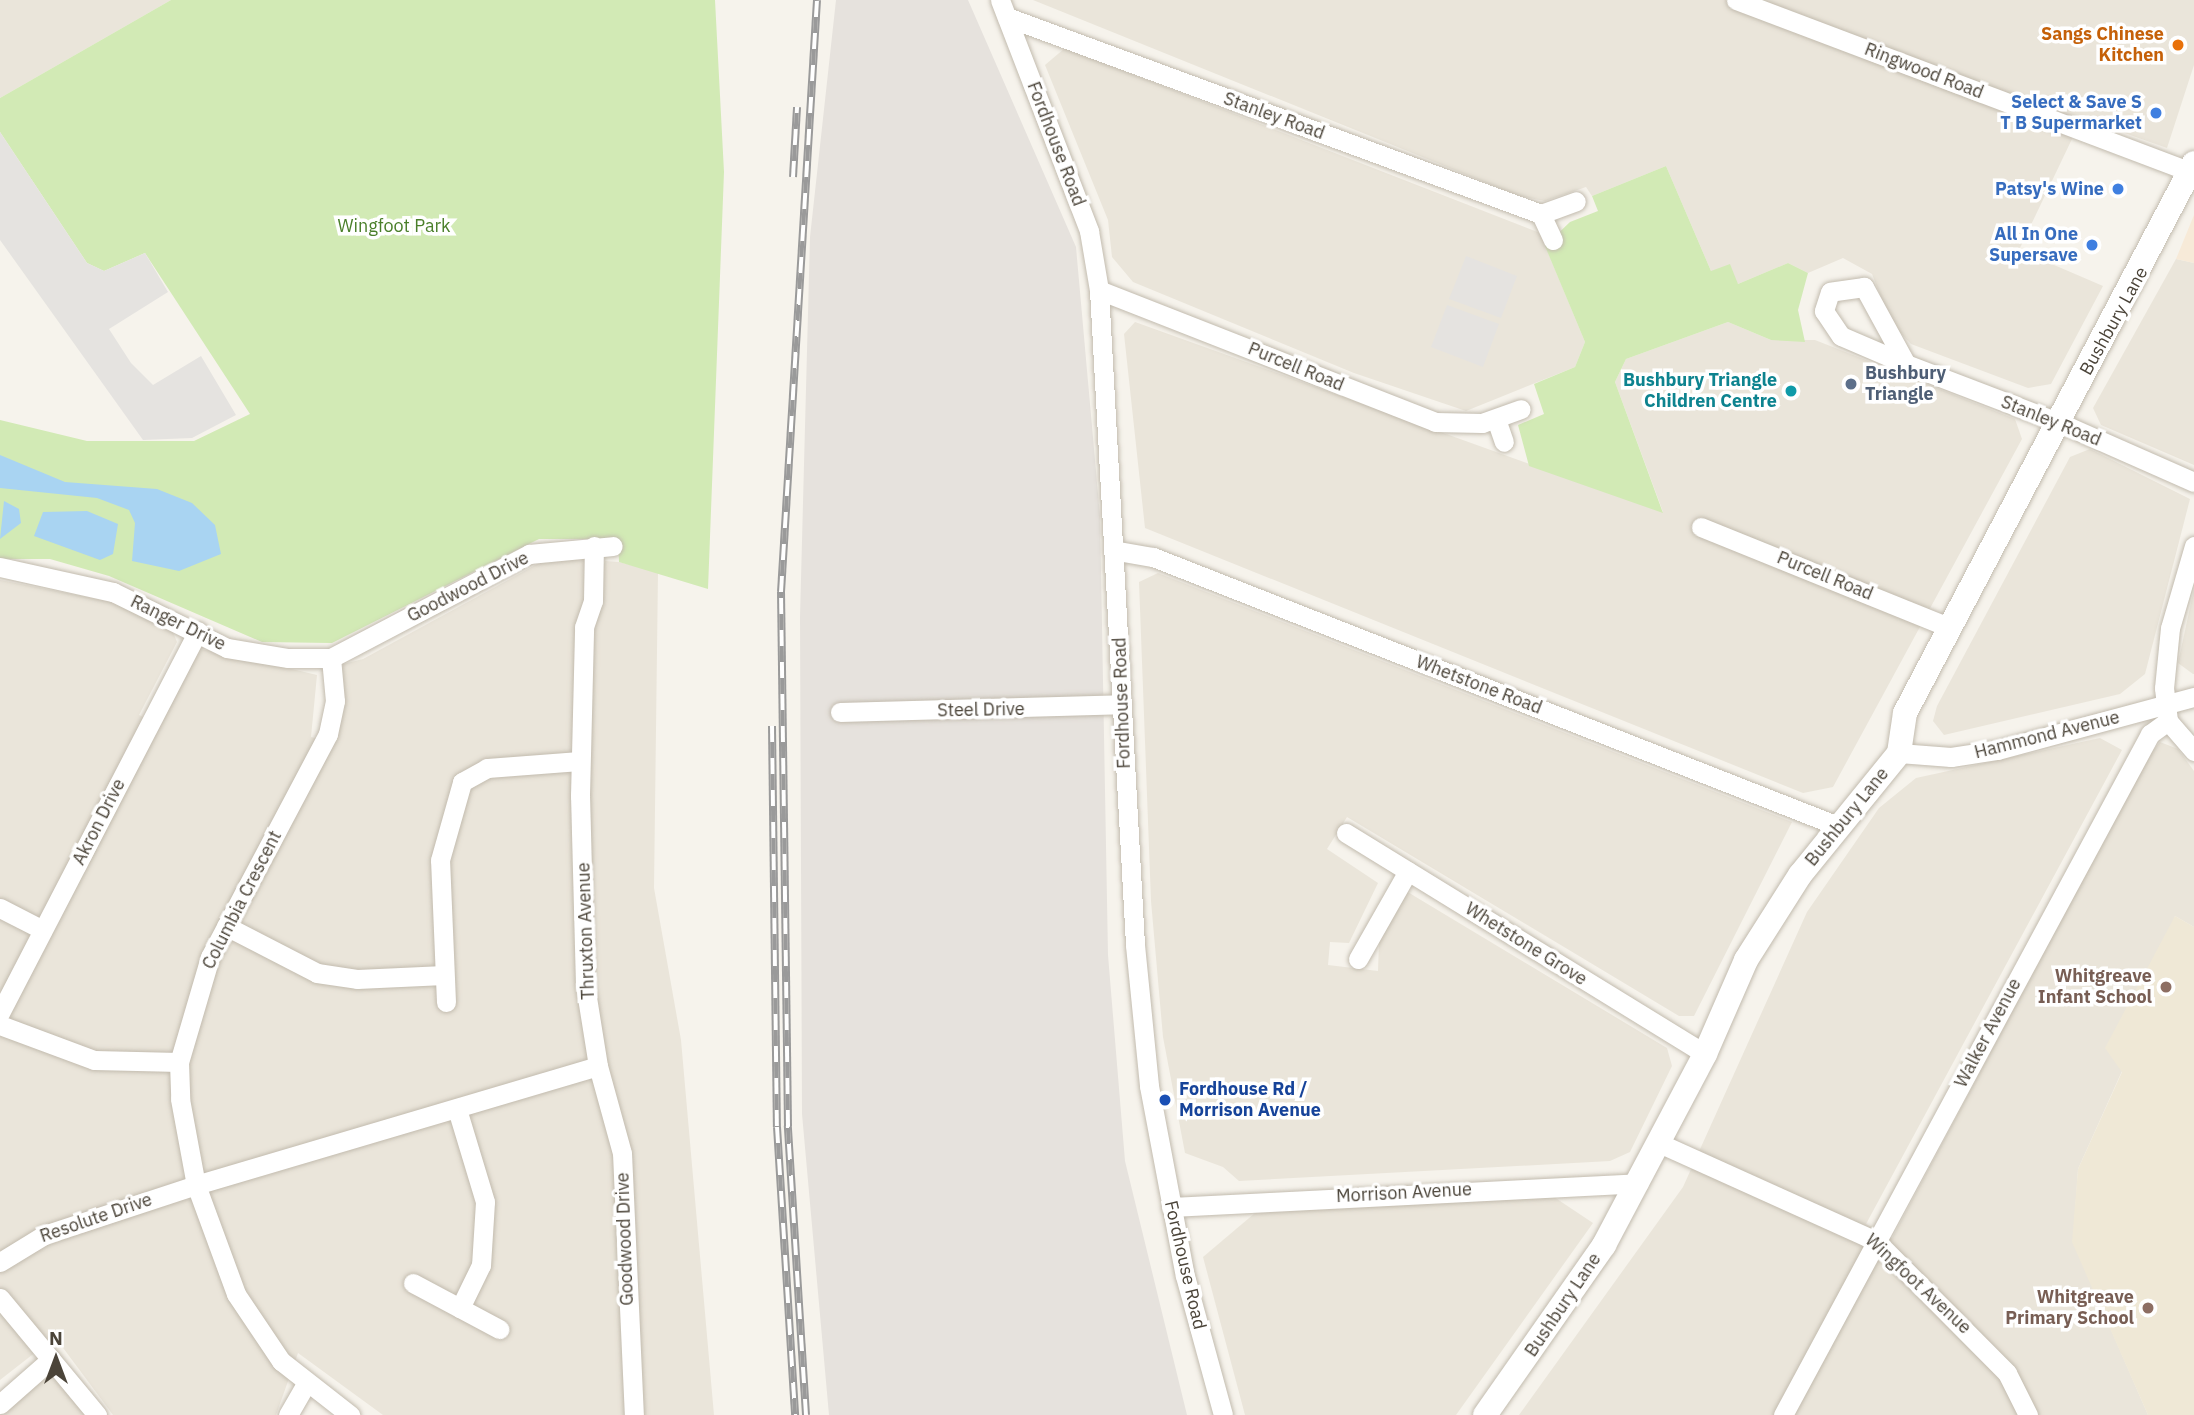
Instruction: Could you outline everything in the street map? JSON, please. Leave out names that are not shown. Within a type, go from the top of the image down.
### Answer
[{"type":"street","name":"Ringwood Road","points":[[1736,0],[2192,168]]},
{"type":"street","name":"Stanley Road","points":[[1003,8],[1541,214]]},
{"type":"street","name":"Fordhouse Road","points":[[1003,8],[1089,231],[1099,290],[1118,551],[1121,704],[1147,1073],[1171,1208],[1223,1415]]},
{"type":"street","name":"Bushbury Lane","points":[[1485,1415],[1543,1338],[1638,1183],[1705,1054],[1746,960],[1838,826],[1899,753],[1905,713],[2192,168]]},
{"type":"street","points":[[1553,240],[1541,214],[1576,201]]},
{"type":"street","name":"Stanley Road","points":[[1906,364],[1864,287],[1830,292],[1824,311],[1828,324],[1906,364],[2058,422],[2194,482]]},
{"type":"street","name":"Purcell Road","points":[[1099,290],[1435,422],[1496,419],[1521,409]]},
{"type":"street","points":[[1496,419],[1504,442]]},
{"type":"street","name":"Purcell Road","points":[[1701,527],[1949,626]]},
{"type":"street","name":"Goodwood Drive","points":[[331,658],[529,554],[604,546]]},
{"type":"street","name":"Thruxton Avenue","points":[[598,1066],[586,985],[580,761],[604,546]]},
{"type":"street","points":[[2194,546],[2170,628],[2166,714],[2194,751]]},
{"type":"street","name":"Whetstone Road","points":[[1118,551],[1153,557],[1838,826]]},
{"type":"street","name":"Ranger Drive","points":[[0,567],[113,592],[198,631],[227,648],[260,654],[331,658]]},
{"type":"street","name":"Akron Drive","points":[[0,1013],[198,631]]},
{"type":"street","name":"Columbia Crescent","points":[[331,658],[335,701],[314,766],[210,957],[179,1062],[180,1099],[197,1185],[236,1294],[258,1333],[305,1385],[350,1415]]},
{"type":"street","name":"Hammond Avenue","points":[[1899,753],[1951,757],[1997,750],[2166,714],[2194,697]]},
{"type":"street","name":"Steel Drive","points":[[840,712],[1121,704]]},
{"type":"street","name":"Walker Avenue","points":[[1783,1415],[2150,734],[2166,714]]},
{"type":"street","points":[[446,1002],[440,860],[462,782],[488,768],[580,761]]},
{"type":"street","name":"Whetstone Grove","points":[[1346,833],[1705,1054]]},
{"type":"street","points":[[1358,959],[1408,871]]},
{"type":"street","points":[[0,908],[43,930]]},
{"type":"street","points":[[226,926],[317,973],[357,979],[444,975]]},
{"type":"street","points":[[0,1025],[93,1060],[179,1062]]},
{"type":"street","points":[[197,1185],[598,1066]]},
{"type":"street","name":"Goodwood Drive","points":[[598,1066],[622,1153],[634,1415]]},
{"type":"street","points":[[457,1109],[485,1202],[481,1265],[460,1308]]},
{"type":"street","name":"Wingfoot Avenue","points":[[1659,1143],[1876,1241],[2007,1373],[2028,1415]]},
{"type":"street","name":"Morrison Avenue","points":[[1171,1208],[1638,1183]]},
{"type":"street","name":"Resolute Drive","points":[[0,1262],[44,1235],[197,1185]]},
{"type":"street","points":[[413,1283],[499,1329]]},
{"type":"street","points":[[0,1298],[97,1415]]},
{"type":"street","points":[[0,1404],[51,1359]]},
{"type":"street","points":[[288,1415],[305,1385]]},
{"type":"shaded area","points":[[0,0],[171,0],[0,98]]},
{"type":"shaded area","points":[[836,0],[968,0],[1076,247],[1100,516],[1108,955],[1125,1161],[1187,1415],[829,1415],[802,1114],[800,617],[810,237]]},
{"type":"shaded area","points":[[1033,0],[2194,0],[2194,65],[2167,148],[2082,118],[2019,250],[2103,286],[2051,384],[2028,388],[1911,344],[1891,323],[1872,274],[1843,258],[1808,273],[1788,263],[1738,284],[1711,271],[1666,166],[1592,196],[1586,187],[1545,201],[1519,196]]},
{"type":"shaded area","points":[[1065,48],[1540,233],[1585,342],[1575,367],[1466,411],[1354,373],[1133,282],[1112,257],[1108,220],[1045,65]]},
{"type":"shaded area","points":[[0,132],[87,263],[104,271],[145,253],[168,292],[109,329],[131,363],[153,385],[201,356],[236,415],[192,438],[143,440],[0,240]]},
{"type":"shaded area","points":[[2194,215],[2194,263],[2176,259]]},
{"type":"shaded area","points":[[1466,256],[1517,276],[1501,318],[1449,299]]},
{"type":"shaded area","points":[[2176,259],[2194,263],[2194,465],[2101,425],[2093,408]]},
{"type":"shaded area","points":[[1447,305],[1499,324],[1483,367],[1431,347]]},
{"type":"shaded area","points":[[1135,322],[1663,512],[1615,382],[1626,359],[1728,322],[1771,340],[1815,340],[2015,419],[2022,439],[1833,787],[1803,793],[1145,528],[1124,334]]},
{"type":"shaded area","points":[[2090,449],[2190,499],[2145,674],[2120,694],[1944,735],[1933,721],[1937,706],[2070,457]]},
{"type":"shaded area","points":[[578,557],[602,568],[605,561],[619,562],[658,572],[654,888],[681,1040],[714,1415],[383,1415],[298,1353],[276,1415],[113,1415],[55,1337],[0,1380],[0,580],[112,602],[170,625],[177,642],[139,715],[161,725],[198,649],[220,652],[317,675],[311,737],[330,742],[343,664],[363,659],[541,562]]},
{"type":"shaded area","points":[[1158,573],[1792,822],[1694,1016],[1679,1016],[1347,817],[1327,849],[1378,883],[1349,943],[1330,942],[1328,965],[1378,971],[1379,941],[1406,891],[1667,1048],[1672,1066],[1630,1152],[1610,1161],[1239,1181],[1223,1167],[1185,1153],[1163,1037],[1151,901],[1139,582]]},
{"type":"shaded area","points":[[2194,589],[2194,674],[2193,674],[2178,663]]},
{"type":"shaded area","points":[[2100,738],[2122,750],[1866,1224],[1892,1238],[2148,756],[2160,742],[2178,749],[2194,771],[2194,927],[2175,916],[2122,1071],[2078,1169],[2073,1242],[2148,1415],[1519,1415],[1683,1187],[1807,912],[1879,808],[1916,778]]},
{"type":"shaded area","name":"Whitgreave Primary School","points":[[2175,916],[2194,927],[2194,1415],[2148,1415],[2072,1242],[2078,1169],[2122,1072],[2105,1048]]},
{"type":"shaded area","points":[[1554,1197],[1593,1223],[1456,1415],[1245,1415],[1203,1257],[1255,1213]]},
{"type":"shaded area","points":[[47,1369],[95,1415],[0,1415]]},
{"type":"green space","name":"Wingfoot Park","points":[[171,0],[715,0],[724,172],[708,589],[619,562],[618,539],[539,539],[332,643],[262,642],[109,576],[50,559],[0,559],[0,420],[87,441],[194,441],[250,414],[145,253],[104,271],[87,263],[0,132],[0,98]]},
{"type":"green space","points":[[1666,166],[1711,271],[1730,264],[1738,284],[1788,263],[1808,273],[1798,310],[1805,342],[1771,340],[1728,322],[1626,359],[1615,382],[1663,513],[1529,466],[1518,425],[1544,414],[1534,384],[1575,367],[1585,342],[1545,246],[1570,222],[1598,211],[1592,196]]},
{"type":"water","points":[[0,455],[65,482],[157,489],[192,503],[215,525],[221,554],[179,571],[132,561],[135,523],[129,510],[97,498],[0,488]]},
{"type":"water","points":[[4,501],[19,509],[21,523],[0,539]]},
{"type":"water","points":[[87,511],[118,524],[113,554],[100,560],[34,536],[43,512]]},
{"type":"railway","points":[[806,1415],[788,1126],[781,592],[817,0]]},
{"type":"railway","points":[[793,177],[797,107]]},
{"type":"railway","points":[[772,726],[777,1127],[795,1415]]},
{"type":"place","name":"Sangs Chinese Kitchen","points":[[2178,45]]},
{"type":"place","name":"Select & Save S T B Supermarket","points":[[2156,113]]},
{"type":"place","name":"Patsy's Wine","points":[[2118,189]]},
{"type":"place","name":"All In One Supersave","points":[[2092,245]]},
{"type":"place","name":"Bushbury Triangle","points":[[1851,384]]},
{"type":"place","name":"Bushbury Triangle Children Centre","points":[[1791,391]]},
{"type":"place","name":"Whitgreave Infant School","points":[[2166,987]]},
{"type":"place","name":"Fordhouse Rd / Morrison Avenue","points":[[1165,1100]]},
{"type":"place","name":"Whitgreave Primary School","points":[[2148,1308]]}]
